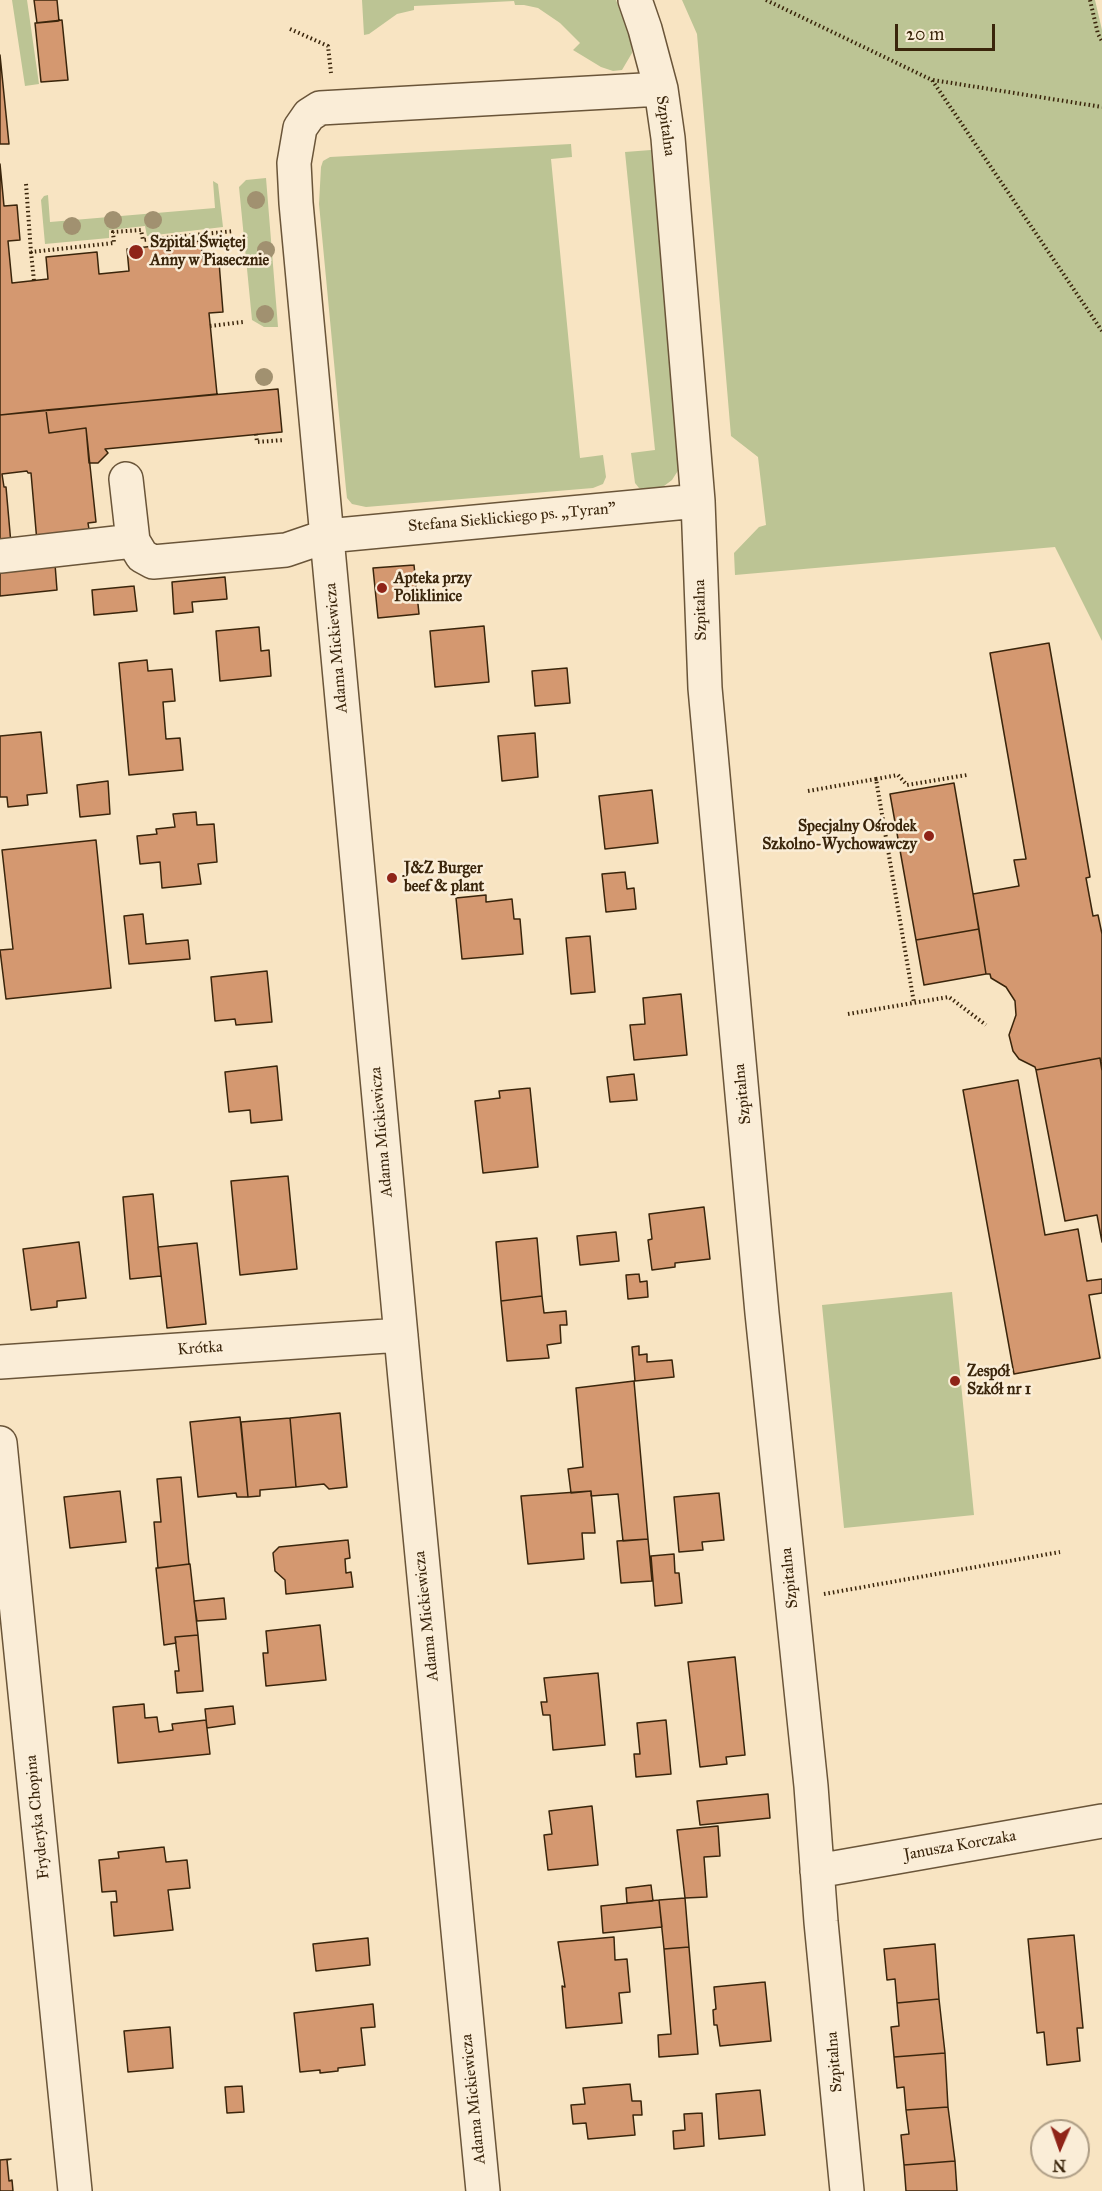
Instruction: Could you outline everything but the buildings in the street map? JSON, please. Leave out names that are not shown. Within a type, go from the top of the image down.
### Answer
[{"type":"street","name":"Szpitalna","points":[[635,0],[661,89],[668,138],[698,501],[705,688],[762,1313],[811,1786],[847,2191]]},
{"type":"street","name":"Adama Mickiewicza","points":[[483,2191],[401,1335],[294,163],[300,128],[309,115],[333,107],[661,89]]},
{"type":"street","points":[[0,556],[133,541],[126,479]]},
{"type":"street","name":"Stefana Sieklickiego ps. „Tyran”","points":[[133,541],[137,550],[147,560],[159,562],[286,550],[327,536],[698,501]]},
{"type":"street","name":"Krótka","points":[[0,1362],[401,1335]]},
{"type":"street","name":"Fryderyka Chopina","points":[[0,1443],[75,2191]]},
{"type":"street","name":"Janusza Korczaka","points":[[817,1870],[1102,1821]]},
{"type":"path","points":[[765,0],[932,80],[1102,107]]},
{"type":"path","points":[[1090,0],[1098,34],[1102,40]]},
{"type":"path","points":[[290,29],[328,46],[331,73]]},
{"type":"path","points":[[932,80],[1102,331]]},
{"type":"path","points":[[26,184],[34,281]]},
{"type":"path","points":[[31,252],[114,243],[113,232],[141,230],[143,240],[234,231]]},
{"type":"path","points":[[210,326],[243,322]]},
{"type":"path","points":[[256,434],[257,442],[288,439]]},
{"type":"path","points":[[808,791],[898,775],[907,785],[967,775]]},
{"type":"path","points":[[876,779],[914,1004]]},
{"type":"path","points":[[848,1014],[949,998],[986,1025]]},
{"type":"path","points":[[829,1593],[1060,1552]]},
{"type":"green space","points":[[12,0],[27,0],[39,84],[25,86]]},
{"type":"green space","points":[[362,0],[616,0],[631,39],[632,53],[622,70],[613,71],[601,67],[573,50],[580,43],[560,23],[538,8],[515,5],[514,1],[414,6],[414,10],[397,14],[369,34],[364,35]]},
{"type":"green space","points":[[682,0],[1095,0],[1102,30],[1102,641],[1055,547],[735,575],[734,553],[759,527],[766,525],[758,457],[731,436],[697,34]]},
{"type":"green space","points":[[571,144],[572,157],[551,159],[580,458],[603,455],[606,477],[603,484],[593,488],[366,507],[352,504],[347,498],[346,489],[319,204],[323,161],[330,157]]},
{"type":"green space","points":[[651,150],[681,456],[679,469],[672,480],[660,489],[648,492],[639,488],[635,483],[631,453],[655,450],[625,152]]},
{"type":"green space","points":[[266,178],[278,327],[264,327],[252,320],[239,187],[246,180]]},
{"type":"green space","points":[[213,181],[218,184],[223,227],[147,236],[145,226],[109,230],[109,238],[45,244],[41,200],[44,196],[48,195],[50,222],[215,208]]},
{"type":"green space","points":[[952,1292],[974,1515],[844,1528],[822,1305]]},
{"type":"place","name":"Szpital Świętej Anny w Piasecznie","points":[[136,252]]},
{"type":"place","name":"Apteka przy Poliklinice","points":[[382,588]]},
{"type":"place","name":"Specjalny Ośrodek Szkolno-Wychowawczy","points":[[929,836]]},
{"type":"place","name":"J&Z Burger beef & plant","points":[[392,878]]},
{"type":"place","name":"Zespół Szkół nr 1","points":[[955,1381]]}]
